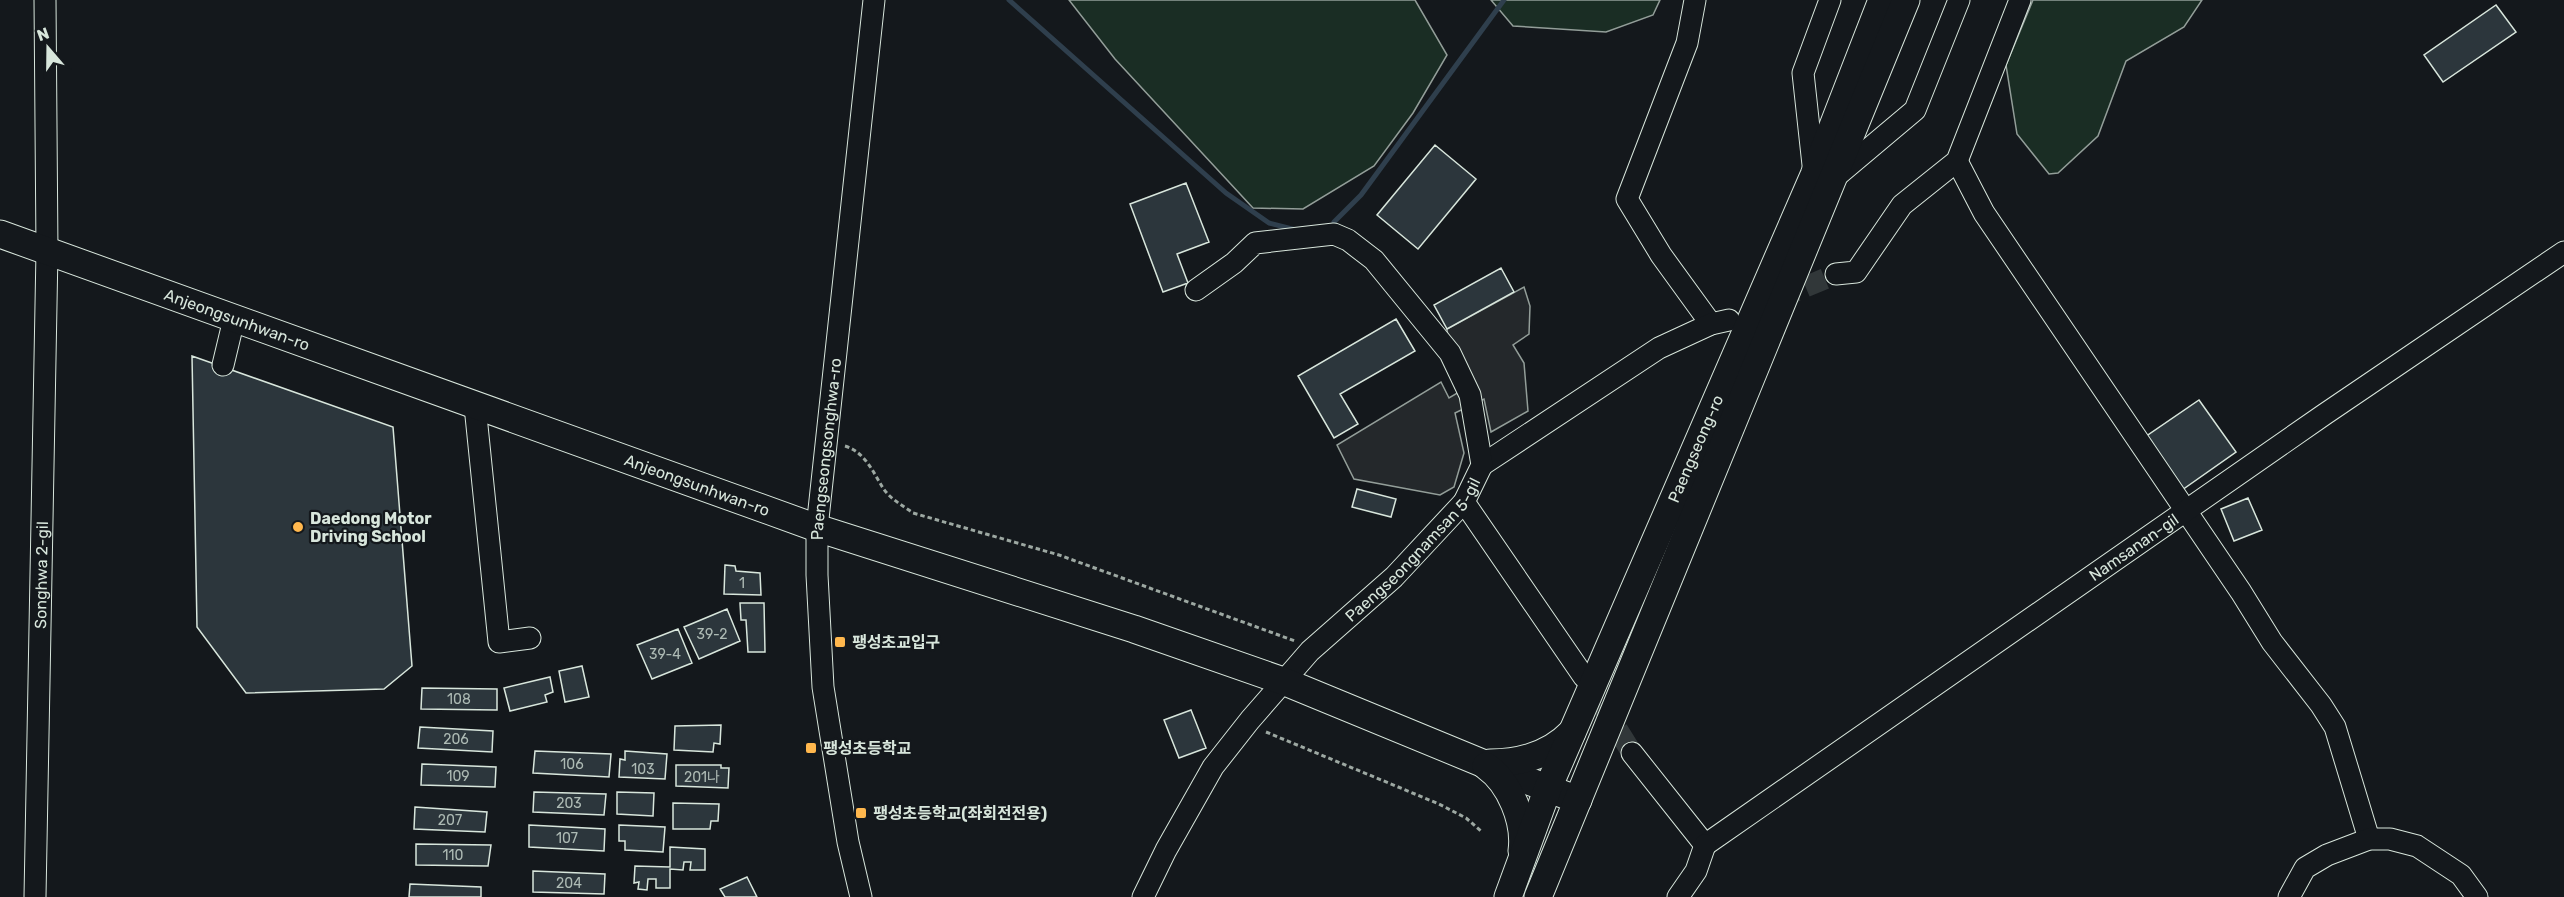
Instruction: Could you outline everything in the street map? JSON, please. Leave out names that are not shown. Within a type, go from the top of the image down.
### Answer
[{"type":"main road","name":"Paengseong-ro","points":[[1538,897],[1823,177],[1882,0]]},
{"type":"main road","name":"Paengseong-ro","points":[[1508,897],[1548,788],[1572,731],[1823,177],[1906,0]]},
{"type":"main road","name":"Anjeongsunhwan-ro","points":[[0,234],[817,528],[1134,629],[1283,681],[1578,800]]},
{"type":"main road","points":[[1482,763],[1508,763],[1532,758],[1550,750],[1572,731]]},
{"type":"main road","points":[[1482,763],[1499,777],[1516,809],[1523,837],[1521,861]]},
{"type":"street","name":"Songhwa 2-gil","points":[[35,897],[47,251],[45,0]]},
{"type":"street","name":"Paengseongsonghwa-ro","points":[[861,897],[848,842],[822,687],[817,528],[874,0]]},
{"type":"street","points":[[1482,465],[1659,348],[1720,322],[1661,255],[1627,199],[1687,43],[1695,0]]},
{"type":"street","points":[[1830,0],[1803,74],[1823,177],[1915,110],[1959,0]]},
{"type":"street","points":[[1836,274],[1856,272],[1902,205],[1957,161],[2020,0]]},
{"type":"street","points":[[1957,161],[1984,213],[2185,513],[2241,592],[2272,642],[2321,705],[2335,727],[2369,839]]},
{"type":"street","name":"Paengseongnamsan 5-gil","points":[[1143,897],[1166,850],[1213,767],[1310,651],[1394,577],[1464,502],[1482,465],[1470,395],[1450,353],[1374,260],[1348,240],[1334,234],[1255,243],[1234,263],[1196,290]]},
{"type":"street","name":"Namsanan-gil","points":[[1705,845],[2564,252]]},
{"type":"street","points":[[223,365],[234,319]]},
{"type":"street","points":[[475,406],[499,642],[530,638]]},
{"type":"street","points":[[1464,502],[1584,677]]},
{"type":"street","points":[[1632,753],[1705,845],[1696,871],[1678,897]]},
{"type":"street","points":[[2289,897],[2305,868],[2327,855],[2369,839],[2390,839],[2417,846],[2461,875],[2477,897]]},
{"type":"path","points":[[826,440],[851,447],[876,472],[892,498],[913,513],[1059,555],[1300,643],[1310,651]]},
{"type":"path","points":[[1250,720],[1268,734],[1439,804],[1466,818],[1481,831]]},
{"type":"green space","points":[[1069,0],[1415,0],[1447,55],[1413,113],[1374,166],[1303,209],[1253,208],[1115,59]]},
{"type":"green space","points":[[1491,0],[1660,0],[1653,15],[1606,32],[1513,26]]},
{"type":"green space","points":[[2033,0],[2202,0],[2184,27],[2126,61],[2098,136],[2058,173],[2049,174],[2017,134],[2006,65]]},
{"type":"shaded area","points":[[1524,287],[1530,306],[1529,334],[1513,345],[1524,363],[1528,411],[1491,432],[1484,399],[1455,413],[1464,453],[1454,487],[1440,495],[1354,479],[1337,445],[1441,382],[1449,398],[1466,388],[1450,353],[1447,329]]},
{"type":"building","points":[[2496,5],[2516,32],[2443,82],[2424,55]]},
{"type":"building","points":[[1435,145],[1476,179],[1418,249],[1377,215]]},
{"type":"building","points":[[1186,183],[1209,242],[1177,254],[1188,283],[1163,292],[1130,204]]},
{"type":"building","points":[[1501,268],[1514,292],[1447,329],[1434,305]]},
{"type":"building","points":[[1396,319],[1415,351],[1340,394],[1358,424],[1334,438],[1298,376]]},
{"type":"building","name":"Daedong Motor Driving School","points":[[192,356],[393,427],[412,666],[384,689],[246,693],[197,627]]},
{"type":"building","points":[[2199,400],[2236,452],[2182,490],[2145,437]]},
{"type":"building","points":[[1357,489],[1396,499],[1391,517],[1352,507]]},
{"type":"building","points":[[2248,498],[2262,530],[2234,541],[2221,509]]},
{"type":"building","points":[[725,565],[735,566],[736,571],[760,573],[761,595],[724,594]]},
{"type":"building","points":[[740,603],[764,603],[765,652],[748,652],[746,620],[741,620]]},
{"type":"building","points":[[727,609],[740,641],[699,659],[684,627]]},
{"type":"building","points":[[678,629],[692,663],[652,679],[637,645]]},
{"type":"building","points":[[582,666],[589,697],[565,702],[559,671]]},
{"type":"building","points":[[550,677],[553,692],[545,695],[547,702],[510,711],[504,688]]},
{"type":"building","points":[[422,688],[497,689],[497,710],[421,709]]},
{"type":"building","points":[[1191,710],[1206,748],[1179,758],[1164,720]]},
{"type":"building","points":[[721,725],[720,744],[714,743],[713,752],[674,750],[675,726]]},
{"type":"building","points":[[420,727],[493,731],[492,752],[418,748]]},
{"type":"building","points":[[535,751],[611,754],[609,777],[533,773]]},
{"type":"building","points":[[625,751],[667,754],[665,779],[619,777],[620,759],[625,760]]},
{"type":"building","points":[[422,764],[496,767],[495,787],[421,785]]},
{"type":"building","points":[[676,765],[721,765],[721,768],[729,768],[728,788],[676,786]]},
{"type":"building","points":[[534,792],[606,794],[604,815],[533,812]]},
{"type":"building","points":[[617,792],[654,793],[653,816],[617,814]]},
{"type":"building","points":[[673,803],[719,804],[718,821],[711,821],[710,829],[673,829]]},
{"type":"building","points":[[415,807],[487,812],[485,832],[414,829]]},
{"type":"building","points":[[529,825],[605,829],[604,851],[529,847]]},
{"type":"building","points":[[619,825],[665,827],[663,852],[625,850],[625,841],[619,841]]},
{"type":"building","points":[[416,844],[491,845],[488,866],[416,865]]},
{"type":"building","points":[[670,847],[705,849],[705,870],[690,870],[691,862],[684,862],[683,870],[670,869],[670,888],[656,888],[656,879],[648,879],[647,890],[638,889],[639,882],[634,883],[635,866],[670,867]]},
{"type":"building","points":[[533,871],[605,874],[604,894],[533,892]]},
{"type":"building","points":[[747,877],[757,897],[725,897],[720,889]]},
{"type":"building","points":[[410,884],[481,887],[481,897],[409,897]]},
{"type":"waterway","points":[[1009,0],[1226,193],[1269,223],[1296,230]]},
{"type":"waterway","points":[[1334,222],[1361,195],[1504,0]]},
{"type":"tunnel","points":[[1777,299],[1836,274]]},
{"type":"tunnel","points":[[1585,677],[1632,753]]},
{"type":"place","name":"Daedong Motor Driving School","points":[[298,527]]},
{"type":"place","name":"팽성초교입구","points":[[840,642]]},
{"type":"place","name":"팽성초등학교","points":[[811,748]]},
{"type":"place","name":"팽성초등학교(좌회전전용)","points":[[861,813]]}]
